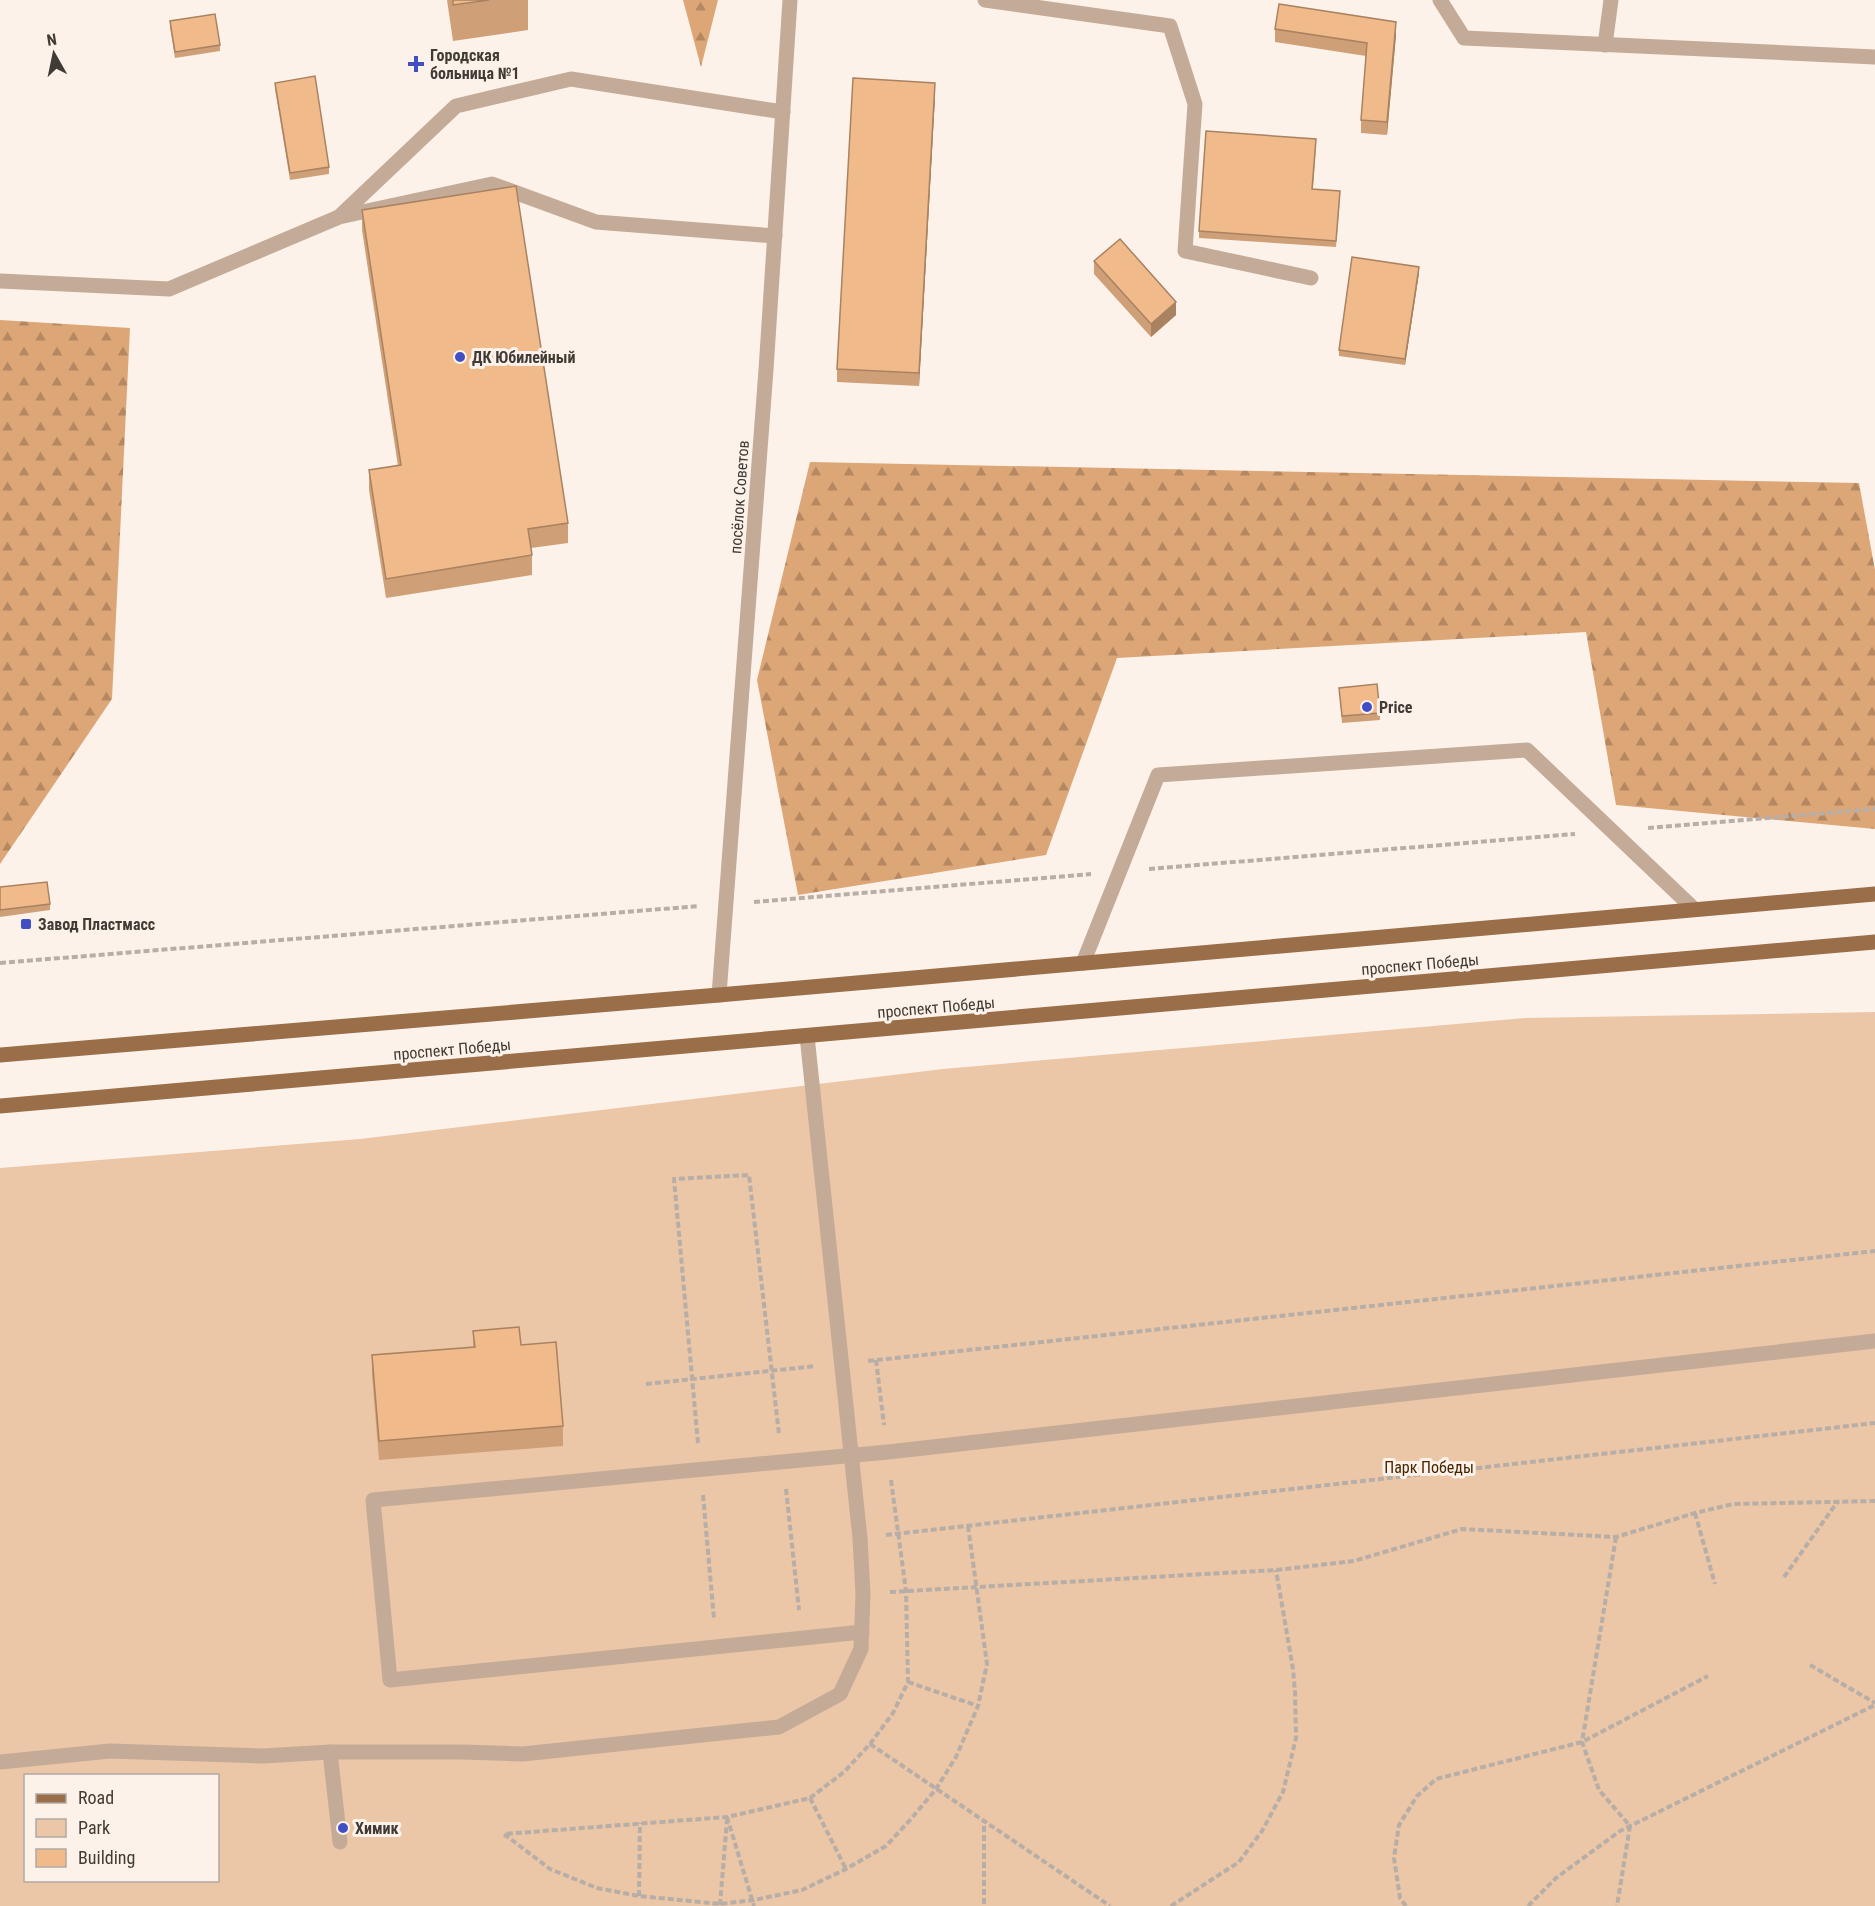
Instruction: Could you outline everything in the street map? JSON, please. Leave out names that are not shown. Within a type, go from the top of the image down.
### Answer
[{"type":"main road","name":"проспект Победы","points":[[0,1055],[719,996],[1875,894]]},
{"type":"main road","name":"проспект Победы","points":[[0,1106],[1875,942]]},
{"type":"street","name":"посёлок Советов","points":[[719,996],[775,236],[790,0]]},
{"type":"street","points":[[985,0],[1170,26],[1195,104],[1185,251],[1311,278]]},
{"type":"street","points":[[1440,0],[1464,38],[1875,57]]},
{"type":"street","points":[[1605,45],[1611,0]]},
{"type":"street","points":[[339,217],[456,106],[571,79],[783,112]]},
{"type":"street","points":[[0,281],[169,289],[339,217],[492,184],[597,222],[775,236]]},
{"type":"street","points":[[1083,963],[1158,775],[1527,750],[1694,909]]},
{"type":"street","points":[[0,1762],[110,1751],[263,1756],[330,1752],[523,1754],[778,1727],[840,1694],[861,1649],[863,1594],[860,1538],[807,1036]]},
{"type":"street","points":[[861,1632],[390,1680],[372,1500],[851,1455],[1875,1341]]},
{"type":"street","points":[[330,1752],[339,1842]]},
{"type":"path","points":[[0,963],[1875,809]]},
{"type":"path","points":[[716,1647],[674,1179],[749,1175],[802,1638]]},
{"type":"path","points":[[646,1384],[1875,1251]]},
{"type":"path","points":[[860,1538],[1875,1423]]},
{"type":"path","points":[[1784,1576],[1838,1501]]},
{"type":"path","points":[[863,1594],[1276,1570],[1354,1561],[1462,1529],[1616,1537],[1733,1504],[1875,1501]]},
{"type":"path","points":[[1695,1513],[1715,1584]]},
{"type":"path","points":[[1616,1537],[1582,1742],[1599,1790],[1630,1826],[1617,1906]]},
{"type":"path","points":[[1171,1906],[1239,1862],[1262,1832],[1283,1792],[1296,1738],[1295,1692],[1276,1570]]},
{"type":"path","points":[[1810,1665],[1875,1704]]},
{"type":"path","points":[[1406,1906],[1400,1899],[1394,1858],[1399,1825],[1417,1796],[1436,1779],[1582,1742],[1708,1676]]},
{"type":"path","points":[[908,1682],[978,1706]]},
{"type":"path","points":[[1527,1906],[1556,1878],[1620,1831],[1875,1704]]},
{"type":"path","points":[[870,1744],[1110,1906]]},
{"type":"path","points":[[810,1798],[846,1869]]},
{"type":"path","points":[[720,1906],[727,1817],[754,1906]]},
{"type":"path","points":[[984,1821],[984,1904]]},
{"type":"path","points":[[639,1896],[640,1823]]},
{"type":"green space","points":[[683,0],[718,0],[701,67]]},
{"type":"green space","points":[[0,320],[130,328],[112,699],[0,864]]},
{"type":"green space","points":[[810,462],[1859,483],[1875,570],[1875,829],[1616,805],[1586,632],[1117,658],[1046,855],[798,895],[757,680]]},
{"type":"green space","name":"Парк Победы","points":[[1875,1012],[1875,1906],[0,1906],[0,1168],[360,1139],[943,1069],[1525,1018]]},
{"type":"building","points":[[453,0],[489,0],[453,5]]},
{"type":"building","points":[[1279,4],[1396,22],[1387,122],[1361,120],[1367,43],[1275,29]]},
{"type":"building","points":[[215,14],[220,45],[175,52],[170,21]]},
{"type":"building","points":[[315,76],[329,167],[290,173],[275,83]]},
{"type":"building","points":[[853,78],[935,83],[919,373],[837,369]]},
{"type":"building","points":[[1206,131],[1316,139],[1312,189],[1340,191],[1336,241],[1199,231]]},
{"type":"building","name":"ДК Юбилейный","points":[[516,186],[568,523],[528,529],[532,555],[386,579],[369,470],[401,465],[362,210]]},
{"type":"building","points":[[1120,239],[1176,302],[1151,324],[1094,261]]},
{"type":"building","points":[[1352,257],[1419,267],[1405,359],[1339,350]]},
{"type":"building","points":[[1377,684],[1380,713],[1342,716],[1339,688]]},
{"type":"building","points":[[47,882],[50,904],[0,910],[0,887]]},
{"type":"building","points":[[519,1327],[521,1345],[556,1342],[563,1426],[379,1441],[372,1355],[475,1347],[473,1331]]},
{"type":"place","name":"Городская больница №1","points":[[416,64]]},
{"type":"place","name":"ДК Юбилейный","points":[[460,357]]},
{"type":"place","name":"Price","points":[[1367,707]]},
{"type":"place","name":"Завод Пластмасс","points":[[26,924]]},
{"type":"place","name":"Химик","points":[[343,1828]]}]
